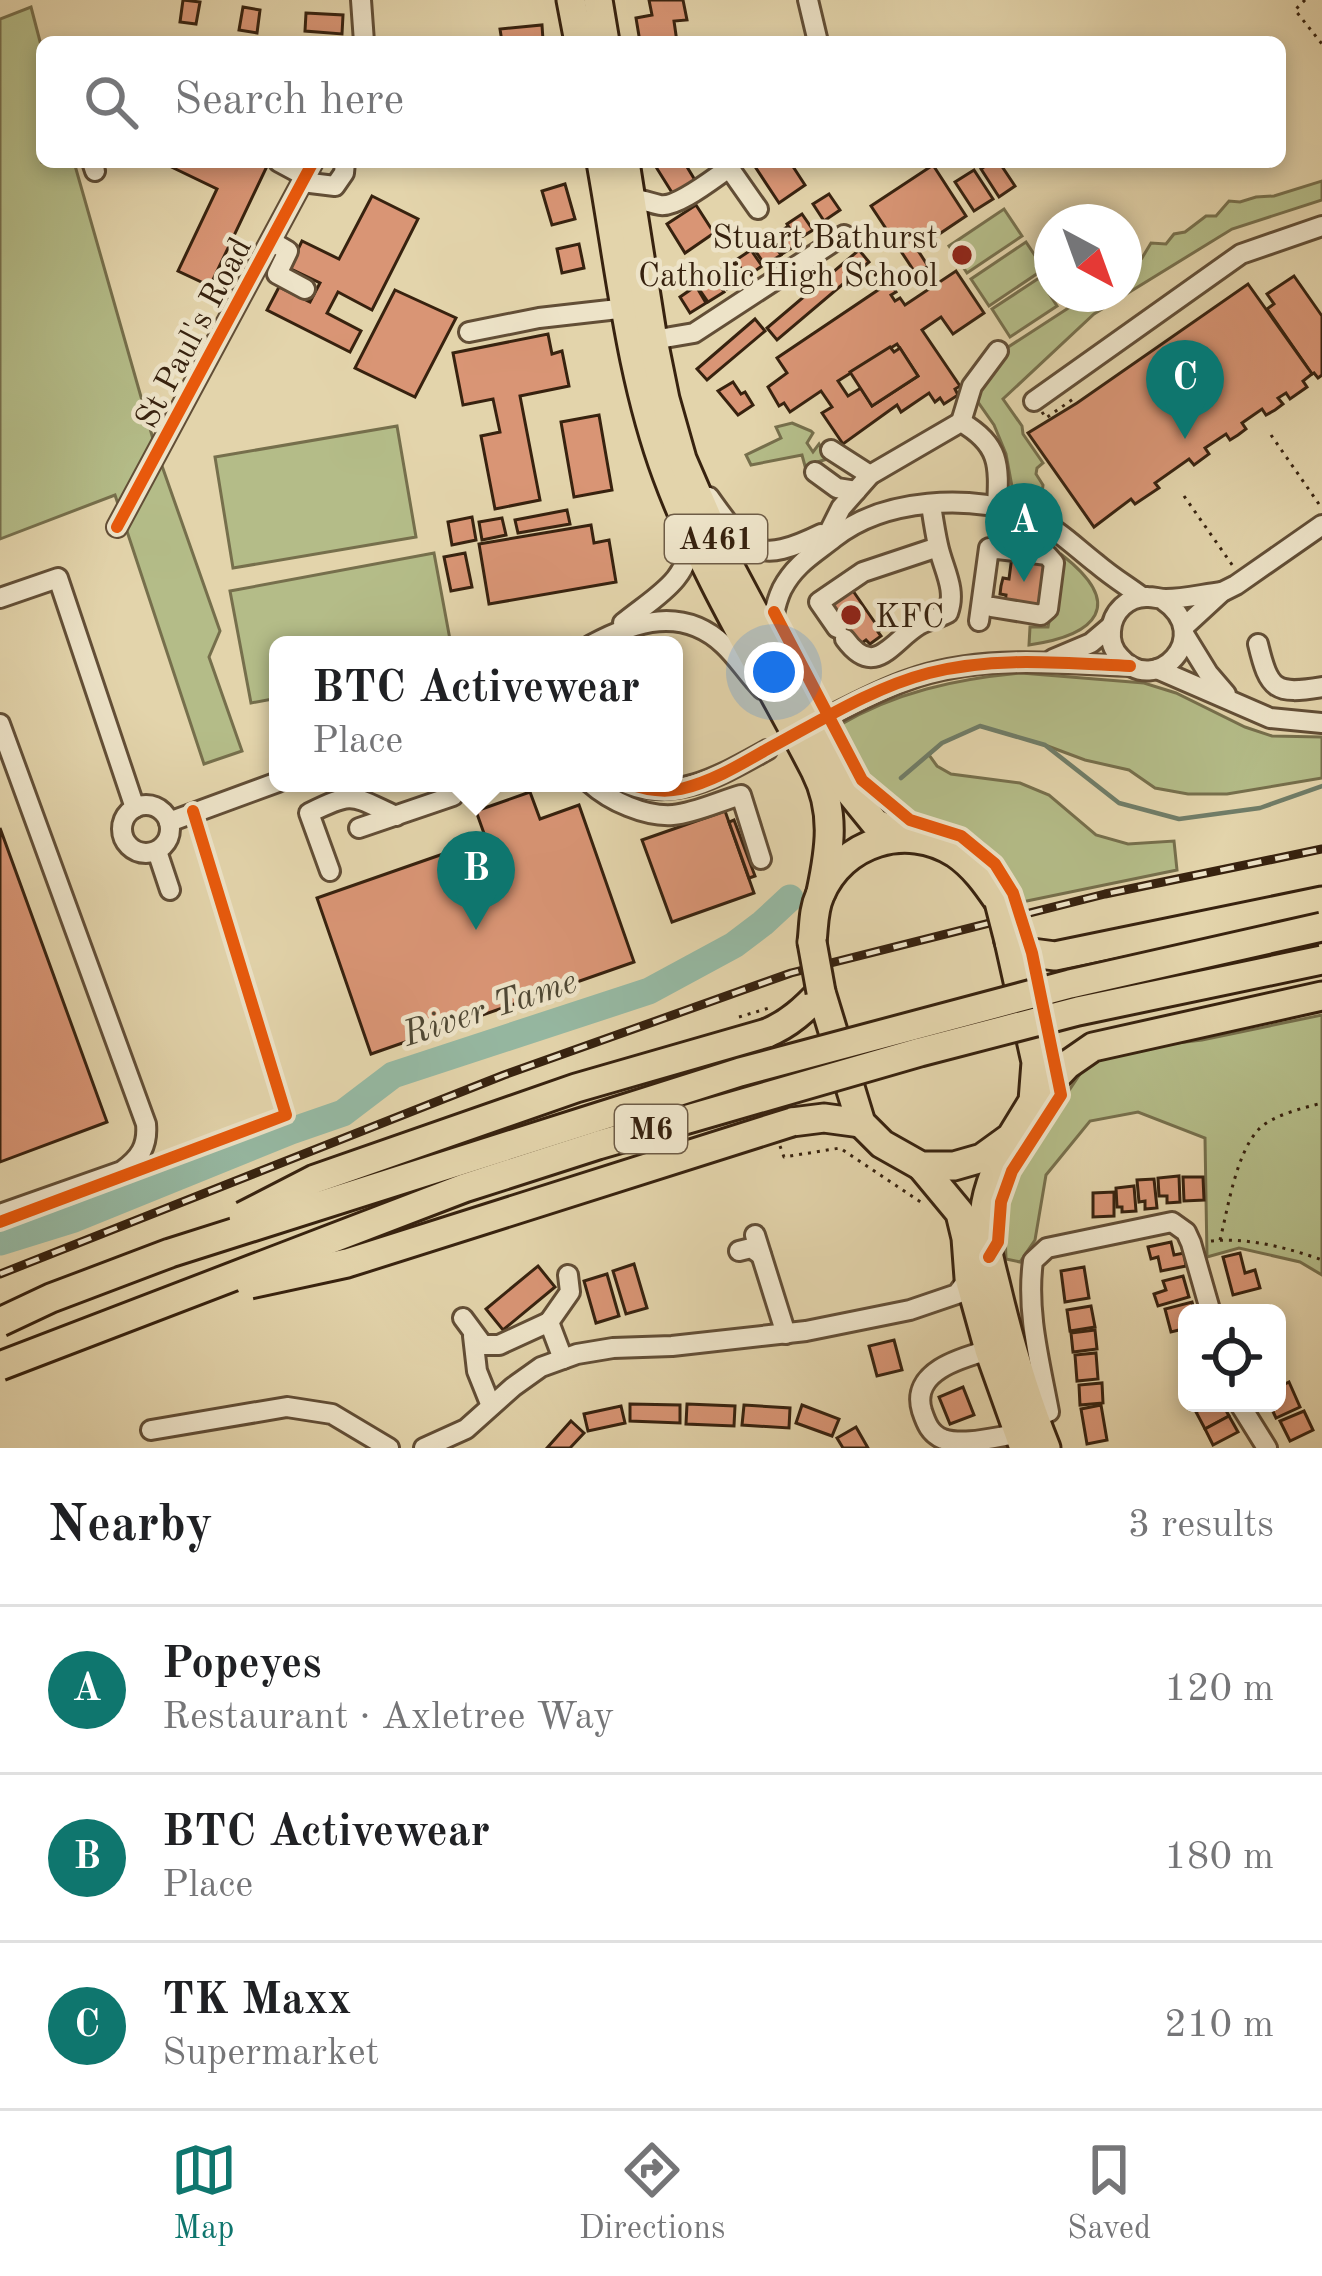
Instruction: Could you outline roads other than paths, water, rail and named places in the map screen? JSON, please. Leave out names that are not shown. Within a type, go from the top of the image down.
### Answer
[{"type":"highway","points":[[571,0],[593,36]]},
{"type":"highway","points":[[596,36],[598,0]]},
{"type":"highway","name":"A461","points":[[602,168],[629,334],[666,473],[688,526],[822,782],[830,850],[821,892]]},
{"type":"highway","name":"A461","points":[[626,168],[665,399],[708,524],[849,791],[875,823],[903,836]]},
{"type":"highway","points":[[1033,1101],[1036,1062],[1009,941],[999,902],[981,875],[954,853],[903,836],[852,853],[821,892],[812,942],[821,992],[861,1123],[882,1144],[922,1166],[960,1213],[1046,1448]]},
{"type":"highway","points":[[1009,941],[1032,953],[1055,956],[1322,901]]},
{"type":"highway","name":"M6","points":[[0,1322],[170,1253],[740,1072],[1070,984],[1322,927]]},
{"type":"highway","name":"M6","points":[[0,1366],[464,1188],[750,1100],[1078,1011],[1322,960]]},
{"type":"highway","points":[[170,1253],[315,1180],[576,1088],[780,1028],[821,992]]},
{"type":"highway","points":[[979,1268],[986,1204],[996,1169],[1033,1101],[1067,1065],[1094,1047],[1322,996]]},
{"type":"highway","points":[[201,1290],[271,1281],[346,1263],[792,1122],[824,1118],[861,1123]]},
{"type":"highway","points":[[922,1166],[954,1166],[982,1158],[1011,1137]]},
{"type":"highway","points":[[1006,1348],[1021,1441]]},
{"type":"street","points":[[361,0],[364,36]]},
{"type":"street","points":[[599,36],[618,0]]},
{"type":"street","points":[[808,0],[817,36]]},
{"type":"street","points":[[307,174],[335,186],[344,168]]},
{"type":"street","points":[[631,199],[674,204],[723,168]]},
{"type":"street","points":[[729,168],[758,209]]},
{"type":"street","name":"St Paul's Road","points":[[117,527],[307,174]]},
{"type":"street","points":[[1034,401],[1240,254],[1322,226]]},
{"type":"street","points":[[653,340],[694,333],[832,236]]},
{"type":"street","points":[[271,241],[288,251],[277,274],[305,289]]},
{"type":"street","points":[[470,332],[627,308]]},
{"type":"street","points":[[770,643],[781,591],[807,556],[835,538],[846,489],[961,422],[972,386],[998,351]]},
{"type":"street","points":[[961,422],[994,452],[999,470],[997,508]]},
{"type":"street","points":[[831,450],[870,475]]},
{"type":"street","points":[[682,459],[734,533],[755,548],[780,551],[838,522],[891,511],[931,505],[997,508],[1045,524],[1142,597]]},
{"type":"street","points":[[815,472],[846,489],[866,519]]},
{"type":"street","points":[[931,505],[953,600],[948,613],[920,624],[886,652],[869,658],[854,652],[819,602],[863,572],[938,547]]},
{"type":"street","points":[[832,715],[928,674],[975,664],[1044,662],[1156,669],[1173,660],[1184,630],[1222,592],[1322,525]]},
{"type":"street","points":[[611,636],[680,575],[689,555],[688,526]]},
{"type":"street","points":[[989,548],[1047,555],[1054,563],[1048,609],[1041,615],[985,614],[989,548]]},
{"type":"street","points":[[1099,566],[1114,620],[1114,649],[1130,666]]},
{"type":"street","points":[[0,598],[58,578],[135,808]]},
{"type":"street","points":[[1044,662],[1090,643],[1132,600],[1222,592]]},
{"type":"street","points":[[1163,600],[1180,616],[1208,673],[1231,700]]},
{"type":"street","points":[[614,636],[658,620],[688,623],[724,644],[786,714]]},
{"type":"street","points":[[1258,644],[1265,671],[1280,688],[1294,692],[1322,687]]},
{"type":"street","points":[[1156,669],[1270,718],[1322,723]]},
{"type":"street","points":[[0,724],[146,1124],[147,1138],[136,1161],[122,1171],[0,1214]]},
{"type":"street","points":[[683,788],[767,750]]},
{"type":"street","points":[[169,822],[269,785]]},
{"type":"street","points":[[359,828],[453,796],[452,792]]},
{"type":"street","points":[[604,792],[646,812],[673,815],[741,795],[761,859]]},
{"type":"street","points":[[330,871],[309,813],[352,796],[395,815]]},
{"type":"street","points":[[135,808],[159,809],[169,822],[168,838],[157,850],[135,851],[124,840],[124,818],[135,808]]},
{"type":"street","points":[[157,850],[170,890]]},
{"type":"street","points":[[1006,1348],[1030,1284],[1033,1261],[1047,1248],[1172,1222],[1186,1232],[1208,1304]]},
{"type":"street","points":[[754,1235],[786,1334]]},
{"type":"street","points":[[739,1251],[751,1248],[761,1256]]},
{"type":"street","points":[[424,1448],[466,1429],[541,1367],[563,1359],[613,1348],[786,1334],[910,1310],[957,1294],[979,1268]]},
{"type":"street","points":[[491,1406],[477,1371],[468,1325],[483,1345],[499,1345],[549,1322],[570,1292],[568,1275]]},
{"type":"street","points":[[549,1322],[563,1359]]},
{"type":"street","points":[[1006,1348],[1049,1412]]},
{"type":"street","points":[[1006,1348],[940,1368],[926,1380],[918,1399],[933,1434],[948,1441],[1021,1441]]},
{"type":"street","points":[[151,1430],[287,1407],[332,1414],[389,1448]]},
{"type":"street","points":[[1245,1412],[1267,1448]]},
{"type":"waterway","points":[[901,778],[942,743],[980,726],[1045,745],[1119,803],[1179,819],[1260,808],[1322,786]]},
{"type":"waterway","name":"River Tame","points":[[0,1242],[74,1219],[343,1113],[393,1075],[649,991],[734,945],[790,898]]},
{"type":"railway","points":[[0,1274],[504,1075],[791,973],[1105,894],[1322,849]]},
{"type":"place","name":"Stuart Bathurst Catholic High School","points":[[962,255]]},
{"type":"place","name":"TK Maxx","points":[[1185,439]]},
{"type":"place","name":"Popeyes","points":[[1024,582]]},
{"type":"place","name":"KFC","points":[[851,615]]},
{"type":"place","name":"BTC Activewear","points":[[476,930]]}]
